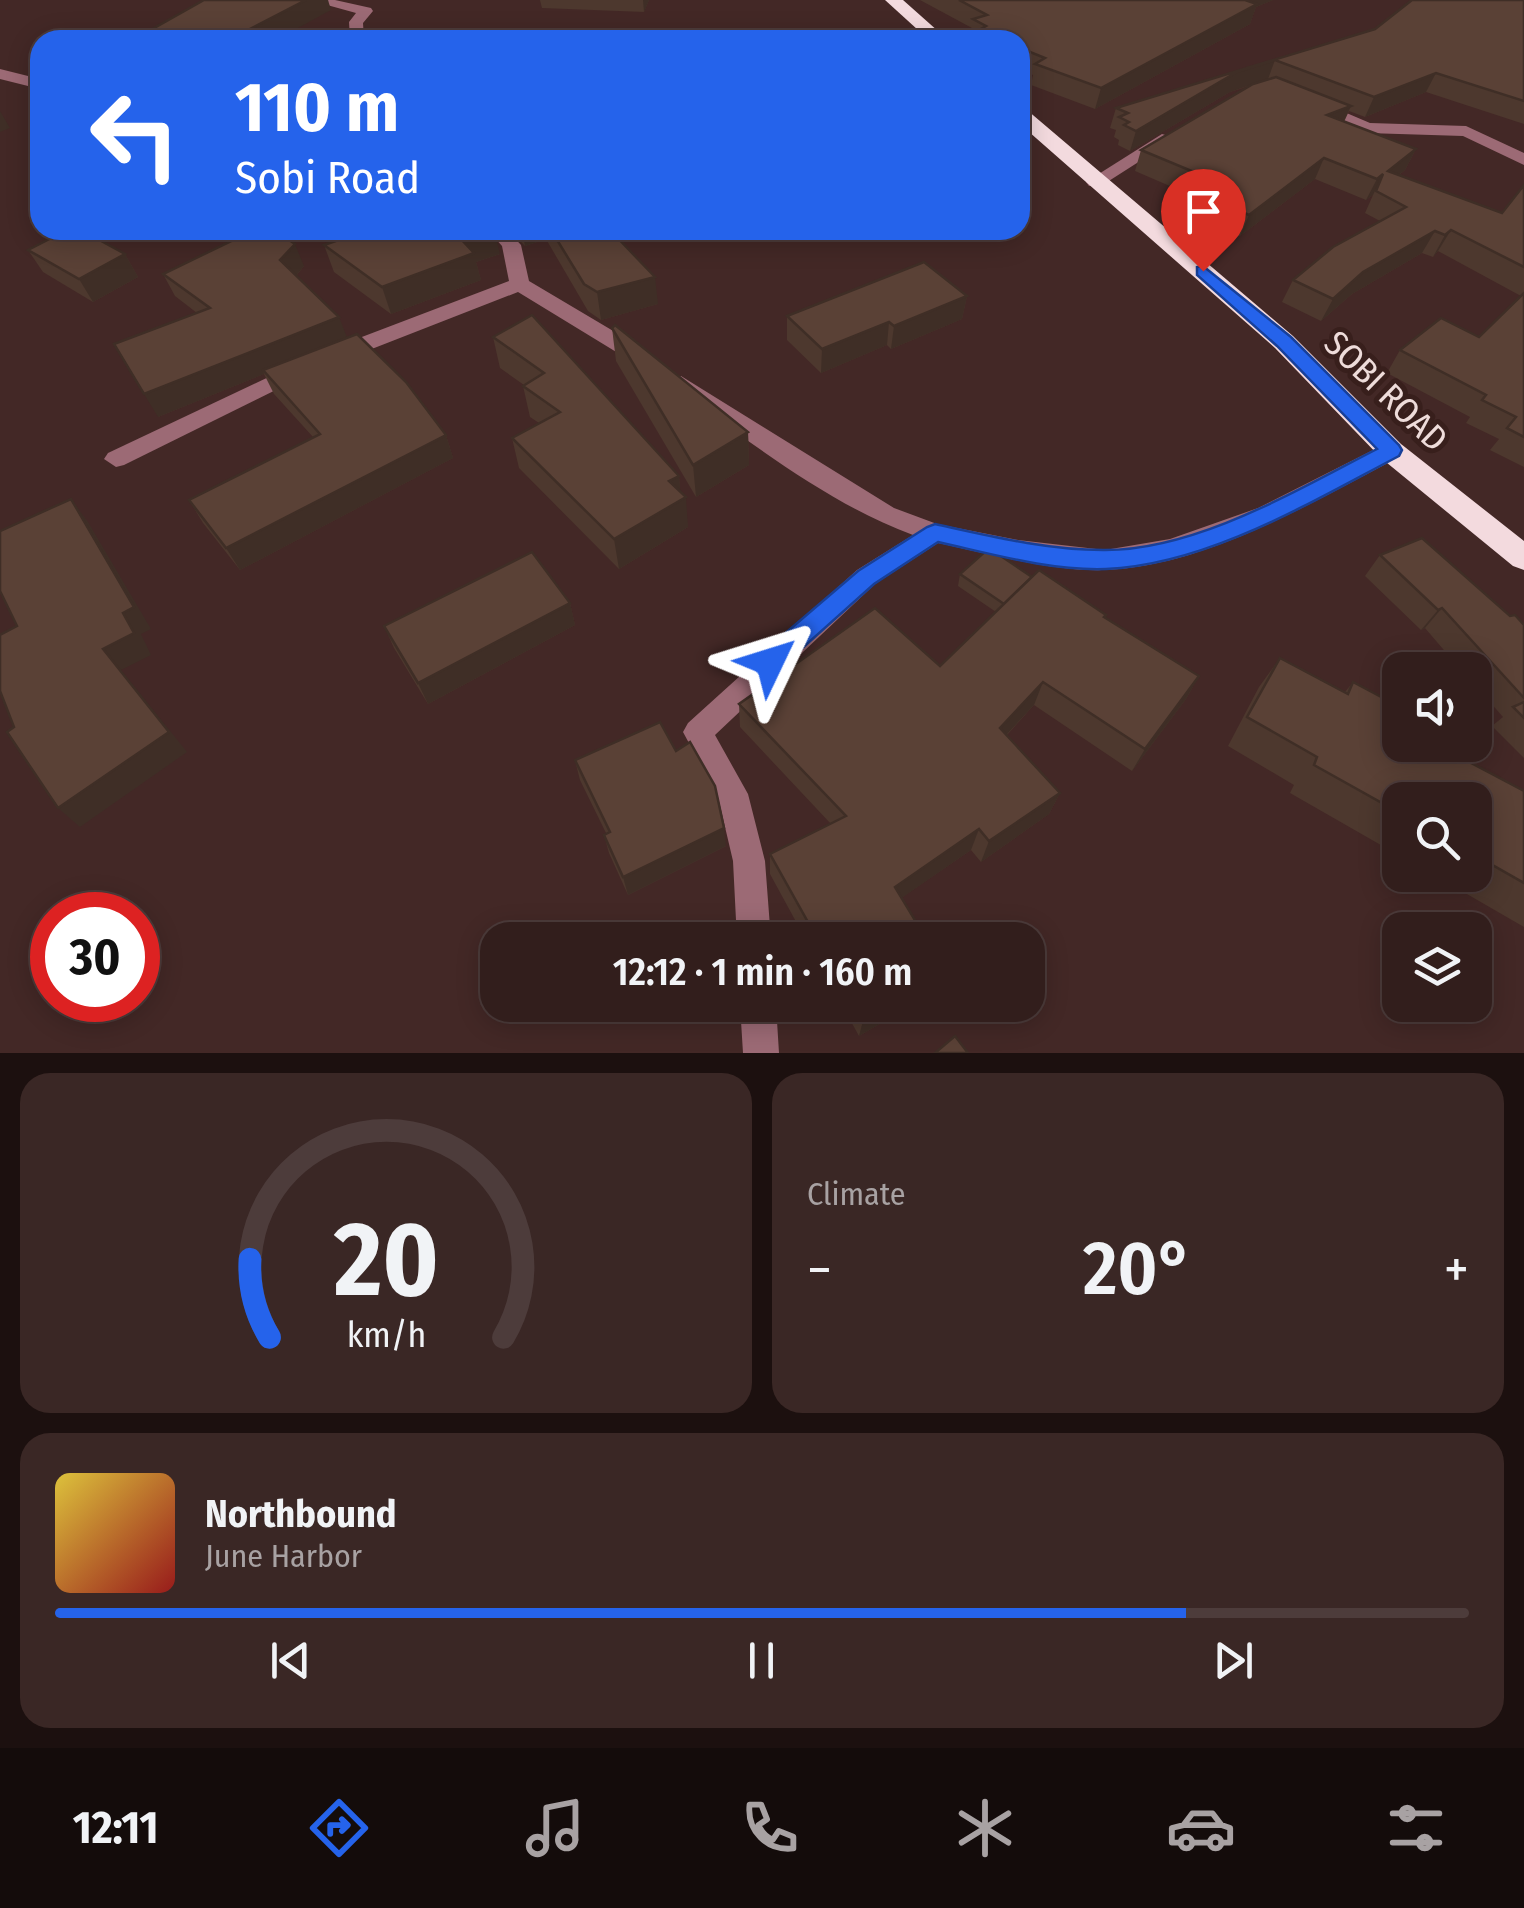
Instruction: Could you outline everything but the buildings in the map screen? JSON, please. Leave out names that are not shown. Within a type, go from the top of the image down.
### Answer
[{"type":"highway","points":[[893,0],[928,30]]},
{"type":"highway","name":"SOBI ROAD","points":[[1030,123],[1284,342],[1391,450],[1524,558]]},
{"type":"street","points":[[316,0],[371,8],[356,22],[356,30]]},
{"type":"street","points":[[0,74],[30,82]]},
{"type":"street","points":[[1305,101],[1367,128],[1466,131],[1524,160]]},
{"type":"street","points":[[1095,182],[1180,131]]},
{"type":"street","points":[[506,240],[520,284],[670,375],[822,478],[885,515],[935,533],[1018,550],[1105,560],[1172,549],[1267,515],[1391,450]]},
{"type":"street","points":[[116,459],[257,388],[520,284]]},
{"type":"street","points":[[753,922],[749,861],[733,794],[698,732],[866,578],[935,533]]},
{"type":"street","points":[[759,1022],[762,1053]]},
{"type":"route","points":[[770,662],[866,578],[935,533],[1018,550],[1105,560],[1172,549],[1267,515],[1391,450],[1284,342],[1203,271]]}]
